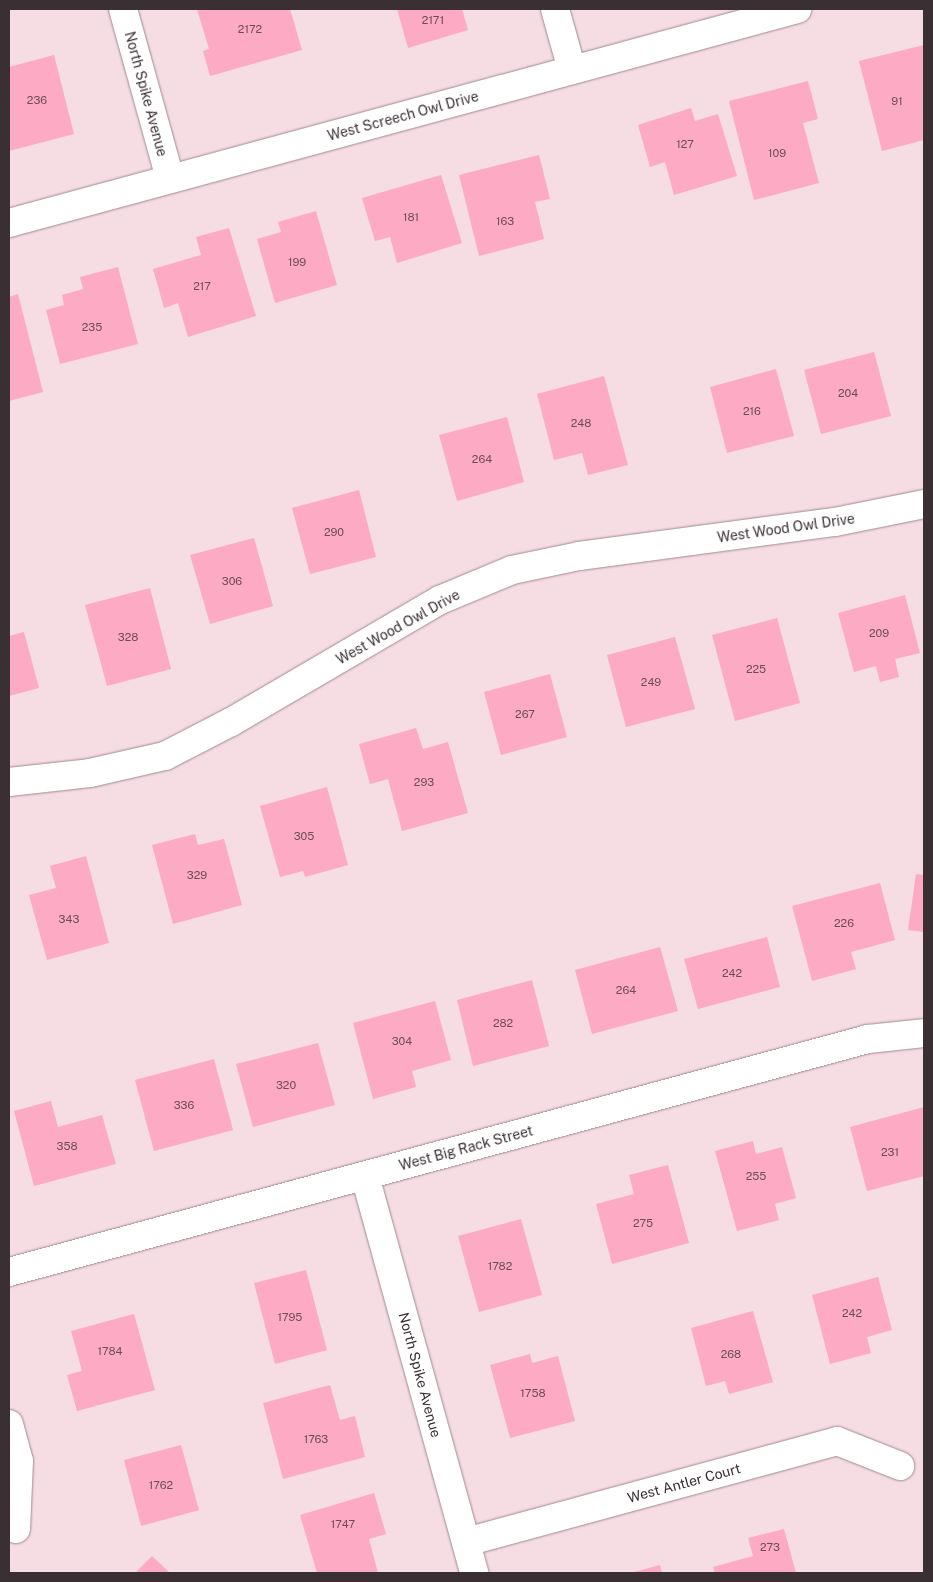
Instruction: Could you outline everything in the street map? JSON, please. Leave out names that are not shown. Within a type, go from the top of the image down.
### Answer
[{"type":"street","name":"North Spike Avenue","points":[[123,9],[170,179]]},
{"type":"street","points":[[555,9],[572,70]]},
{"type":"street","name":"West Screech Owl Drive","points":[[9,223],[797,9]]},
{"type":"street","name":"West Wood Owl Drive","points":[[9,782],[90,773],[165,756],[231,722],[440,600],[512,570],[579,556],[835,522],[924,504]]},
{"type":"street","name":"West Big Rack Street","points":[[9,1272],[868,1039],[924,1033]]},
{"type":"street","name":"North Spike Avenue","points":[[365,1176],[474,1573]]},
{"type":"street","points":[[9,1424],[19,1461],[16,1529]]},
{"type":"street","name":"West Antler Court","points":[[466,1542],[837,1441],[900,1466]]},
{"type":"building","points":[[197,9],[290,9],[302,50],[210,76],[203,51],[209,49]]},
{"type":"building","points":[[397,9],[462,9],[468,30],[408,48]]},
{"type":"building","points":[[924,45],[924,140],[882,151],[859,61]]},
{"type":"building","points":[[54,55],[74,134],[9,151],[9,67]]},
{"type":"building","points":[[808,81],[818,119],[803,123],[819,183],[754,200],[729,101]]},
{"type":"building","points":[[691,108],[695,121],[718,114],[737,176],[674,195],[665,162],[650,167],[638,125]]},
{"type":"building","points":[[539,155],[550,199],[535,202],[544,239],[479,256],[459,175]]},
{"type":"building","points":[[441,175],[462,243],[397,263],[390,237],[375,241],[362,198]]},
{"type":"building","points":[[316,211],[337,285],[275,303],[257,239],[281,232],[278,222]]},
{"type":"building","points":[[229,228],[256,316],[188,337],[178,303],[164,308],[153,269],[201,255],[196,237]]},
{"type":"building","points":[[118,267],[138,344],[60,364],[46,310],[64,305],[62,295],[83,289],[80,277]]},
{"type":"building","points":[[18,294],[43,392],[9,401],[9,297]]},
{"type":"building","points":[[874,352],[891,416],[821,434],[804,370]]},
{"type":"building","points":[[776,369],[794,436],[727,453],[710,387]]},
{"type":"building","points":[[604,376],[628,465],[588,475],[582,453],[554,460],[537,394]]},
{"type":"building","points":[[507,417],[524,482],[457,501],[439,435]]},
{"type":"building","points":[[359,490],[376,557],[310,574],[292,508]]},
{"type":"building","points":[[254,538],[273,606],[210,624],[190,555]]},
{"type":"building","points":[[150,588],[171,669],[107,686],[85,605]]},
{"type":"building","points":[[905,595],[920,653],[895,659],[899,677],[880,682],[876,666],[854,672],[838,613]]},
{"type":"building","points":[[777,618],[800,703],[735,721],[712,635]]},
{"type":"building","points":[[24,632],[39,688],[9,696],[9,636]]},
{"type":"building","points":[[675,637],[695,709],[626,727],[607,655]]},
{"type":"building","points":[[550,674],[567,737],[501,755],[484,692]]},
{"type":"building","points":[[416,728],[423,749],[448,742],[468,813],[402,831],[388,779],[370,784],[359,744]]},
{"type":"building","points":[[327,787],[348,865],[305,877],[303,871],[280,877],[260,806]]},
{"type":"building","points":[[195,834],[198,845],[224,839],[242,905],[173,924],[152,845]]},
{"type":"building","points":[[86,856],[109,943],[47,960],[29,895],[56,888],[50,866]]},
{"type":"building","points":[[916,874],[924,875],[924,932],[908,930]]},
{"type":"building","points":[[880,883],[895,940],[851,952],[856,969],[812,981],[792,906]]},
{"type":"building","points":[[767,937],[780,987],[698,1009],[684,959]]},
{"type":"building","points":[[660,947],[678,1011],[592,1034],[575,970]]},
{"type":"building","points":[[532,980],[549,1046],[473,1066],[457,1000]]},
{"type":"building","points":[[435,1001],[451,1060],[412,1071],[416,1087],[373,1099],[353,1023]]},
{"type":"building","points":[[318,1043],[335,1105],[253,1127],[236,1064]]},
{"type":"building","points":[[214,1059],[233,1130],[154,1151],[135,1080]]},
{"type":"building","points":[[51,1101],[58,1127],[102,1115],[116,1164],[34,1186],[14,1111]]},
{"type":"building","points":[[924,1107],[924,1176],[867,1191],[850,1127]]},
{"type":"building","points":[[753,1141],[756,1154],[782,1147],[796,1198],[775,1204],[779,1220],[737,1231],[715,1151]]},
{"type":"building","points":[[668,1165],[689,1243],[612,1264],[596,1204],[634,1194],[629,1175]]},
{"type":"building","points":[[521,1219],[542,1295],[479,1312],[458,1236]]},
{"type":"building","points":[[306,1270],[327,1350],[275,1364],[254,1283]]},
{"type":"building","points":[[878,1277],[892,1330],[867,1337],[871,1353],[830,1364],[812,1295]]},
{"type":"building","points":[[753,1311],[773,1382],[729,1394],[725,1381],[706,1386],[691,1328]]},
{"type":"building","points":[[134,1314],[155,1390],[77,1411],[67,1375],[82,1371],[71,1331]]},
{"type":"building","points":[[530,1354],[532,1363],[558,1356],[575,1421],[510,1438],[490,1365]]},
{"type":"building","points":[[330,1385],[340,1420],[355,1416],[365,1457],[283,1479],[263,1403]]},
{"type":"building","points":[[181,1445],[199,1510],[141,1526],[124,1460]]},
{"type":"building","points":[[374,1493],[386,1534],[369,1539],[378,1573],[317,1573],[300,1515]]},
{"type":"building","points":[[784,1529],[796,1573],[715,1573],[713,1567],[753,1556],[748,1538]]},
{"type":"building","points":[[152,1556],[170,1573],[135,1573]]},
{"type":"building","points":[[660,1565],[662,1573],[630,1573]]}]
